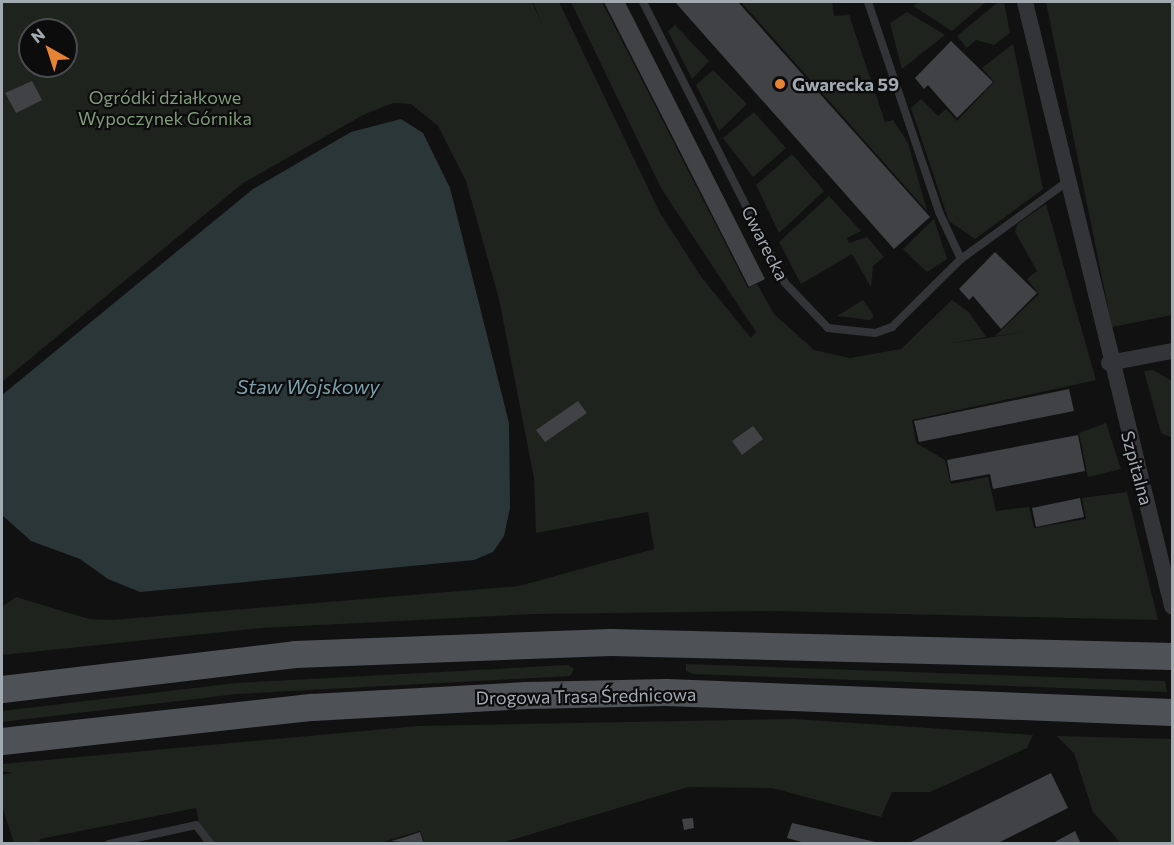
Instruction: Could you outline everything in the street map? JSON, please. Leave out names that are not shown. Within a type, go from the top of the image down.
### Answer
[{"type":"main road","points":[[2,689],[295,654],[610,642],[1173,656]]},
{"type":"main road","name":"Drogowa Trasa Średnicowa","points":[[2,741],[312,707],[527,695],[666,692],[1173,712]]},
{"type":"street","points":[[1025,2],[1068,181]]},
{"type":"street","name":"Szpitalna","points":[[1068,181],[1109,363],[1169,572],[1173,606]]},
{"type":"street","points":[[1109,363],[1173,351]]},
{"type":"lane","name":"Gwarecka","points":[[643,2],[785,283],[814,319],[828,328],[855,333],[892,327],[961,259],[1068,181]]},
{"type":"lane","points":[[868,2],[939,212],[961,259]]},
{"type":"lane","points":[[108,843],[196,825],[211,843]]},
{"type":"green space","name":"Ogródki działkowe Wypoczynek Górnika","points":[[2,2],[532,2],[542,24],[533,2],[559,2],[660,213],[702,278],[751,338],[756,332],[661,188],[571,2],[602,2],[748,288],[757,284],[774,314],[814,350],[850,358],[901,349],[952,300],[969,312],[986,337],[947,344],[1033,331],[995,336],[1039,294],[1027,279],[1037,271],[1015,232],[1018,223],[1046,204],[1096,380],[912,420],[916,443],[945,460],[951,484],[988,477],[996,511],[1029,507],[1034,528],[1086,519],[1082,498],[1127,492],[1158,620],[773,611],[534,614],[261,628],[2,655],[2,607],[16,597],[89,619],[112,620],[519,586],[654,549],[648,512],[536,533],[534,478],[499,299],[466,181],[438,126],[411,104],[393,103],[365,114],[243,183],[2,382]]},
{"type":"green space","points":[[741,2],[832,2],[834,16],[849,15],[885,122],[893,120],[908,143],[927,211]]},
{"type":"green space","points":[[919,2],[986,2],[952,31],[913,6]]},
{"type":"green space","points":[[998,2],[1004,2],[1010,33],[994,45],[976,40],[967,48],[957,36]]},
{"type":"green space","points":[[1046,2],[1172,2],[1172,315],[1112,327]]},
{"type":"green space","points":[[907,12],[945,35],[902,69],[890,23]]},
{"type":"green space","points":[[675,25],[709,61],[692,79],[668,31]]},
{"type":"green space","points":[[1013,44],[1043,189],[975,239],[949,221],[911,108],[921,99],[938,116],[946,109],[957,121],[994,82],[982,68]]},
{"type":"green space","points":[[713,70],[747,104],[719,131],[696,85]]},
{"type":"green space","points":[[754,112],[786,148],[753,177],[723,138]]},
{"type":"green space","points":[[792,154],[824,191],[779,233],[756,185]]},
{"type":"green space","points":[[829,196],[861,231],[847,238],[849,243],[867,237],[884,257],[873,266],[871,287],[852,254],[801,284],[779,242]]},
{"type":"green space","points":[[934,219],[947,259],[927,272],[903,249]]},
{"type":"green space","points":[[863,300],[874,316],[870,320],[837,316]]},
{"type":"green space","points":[[1153,370],[1172,381],[1172,438],[1161,433],[1144,371]]},
{"type":"green space","points":[[1106,423],[1121,469],[1088,477],[1079,433]]},
{"type":"green space","points":[[686,664],[1165,681],[1167,692],[693,674],[686,671]]},
{"type":"green space","points":[[568,665],[574,669],[570,676],[237,694],[2,722],[2,711],[236,683]]},
{"type":"green space","points":[[794,719],[1033,735],[1027,748],[930,792],[892,792],[881,817],[772,788],[688,787],[498,844],[425,843],[420,831],[379,843],[203,843],[196,808],[40,839],[39,843],[14,843],[2,806],[2,775],[13,773],[2,771],[2,764],[418,726]]},
{"type":"green space","points":[[1057,736],[1172,739],[1172,843],[1121,843],[1093,812],[1074,753]]},
{"type":"water","name":"Staw Wojskowy","points":[[401,119],[423,133],[450,188],[509,423],[510,508],[504,536],[493,552],[474,560],[140,592],[108,579],[80,559],[31,541],[2,515],[2,395],[253,189],[351,132]]},
{"type":"building","points":[[604,2],[625,2],[765,279],[749,287]]},
{"type":"building","points":[[675,2],[738,2],[930,217],[894,249]]},
{"type":"building","points":[[951,41],[993,82],[957,118],[928,85],[924,89],[915,78]]},
{"type":"building","points":[[32,81],[42,100],[16,113],[5,93]]},
{"type":"building","points":[[995,252],[1037,293],[1001,329],[973,296],[969,300],[959,289]]},
{"type":"building","points":[[1069,389],[1074,411],[919,442],[914,421]]},
{"type":"building","points":[[578,401],[587,413],[545,442],[536,430]]},
{"type":"building","points":[[753,426],[763,439],[742,455],[732,441]]},
{"type":"building","points":[[1078,435],[1085,471],[993,489],[990,474],[951,481],[947,460]]},
{"type":"building","points":[[1080,498],[1084,517],[1036,527],[1032,508]]},
{"type":"building","points":[[1051,773],[1068,808],[996,844],[907,844]]},
{"type":"building","points":[[693,818],[694,828],[684,830],[682,819]]},
{"type":"building","points":[[792,823],[880,844],[809,844],[787,838]]},
{"type":"building","points":[[1075,831],[1081,844],[1051,844]]},
{"type":"building","points":[[420,832],[424,844],[391,841],[402,838]]},
{"type":"place","name":"Gwarecka 59","points":[[780,84]]}]
